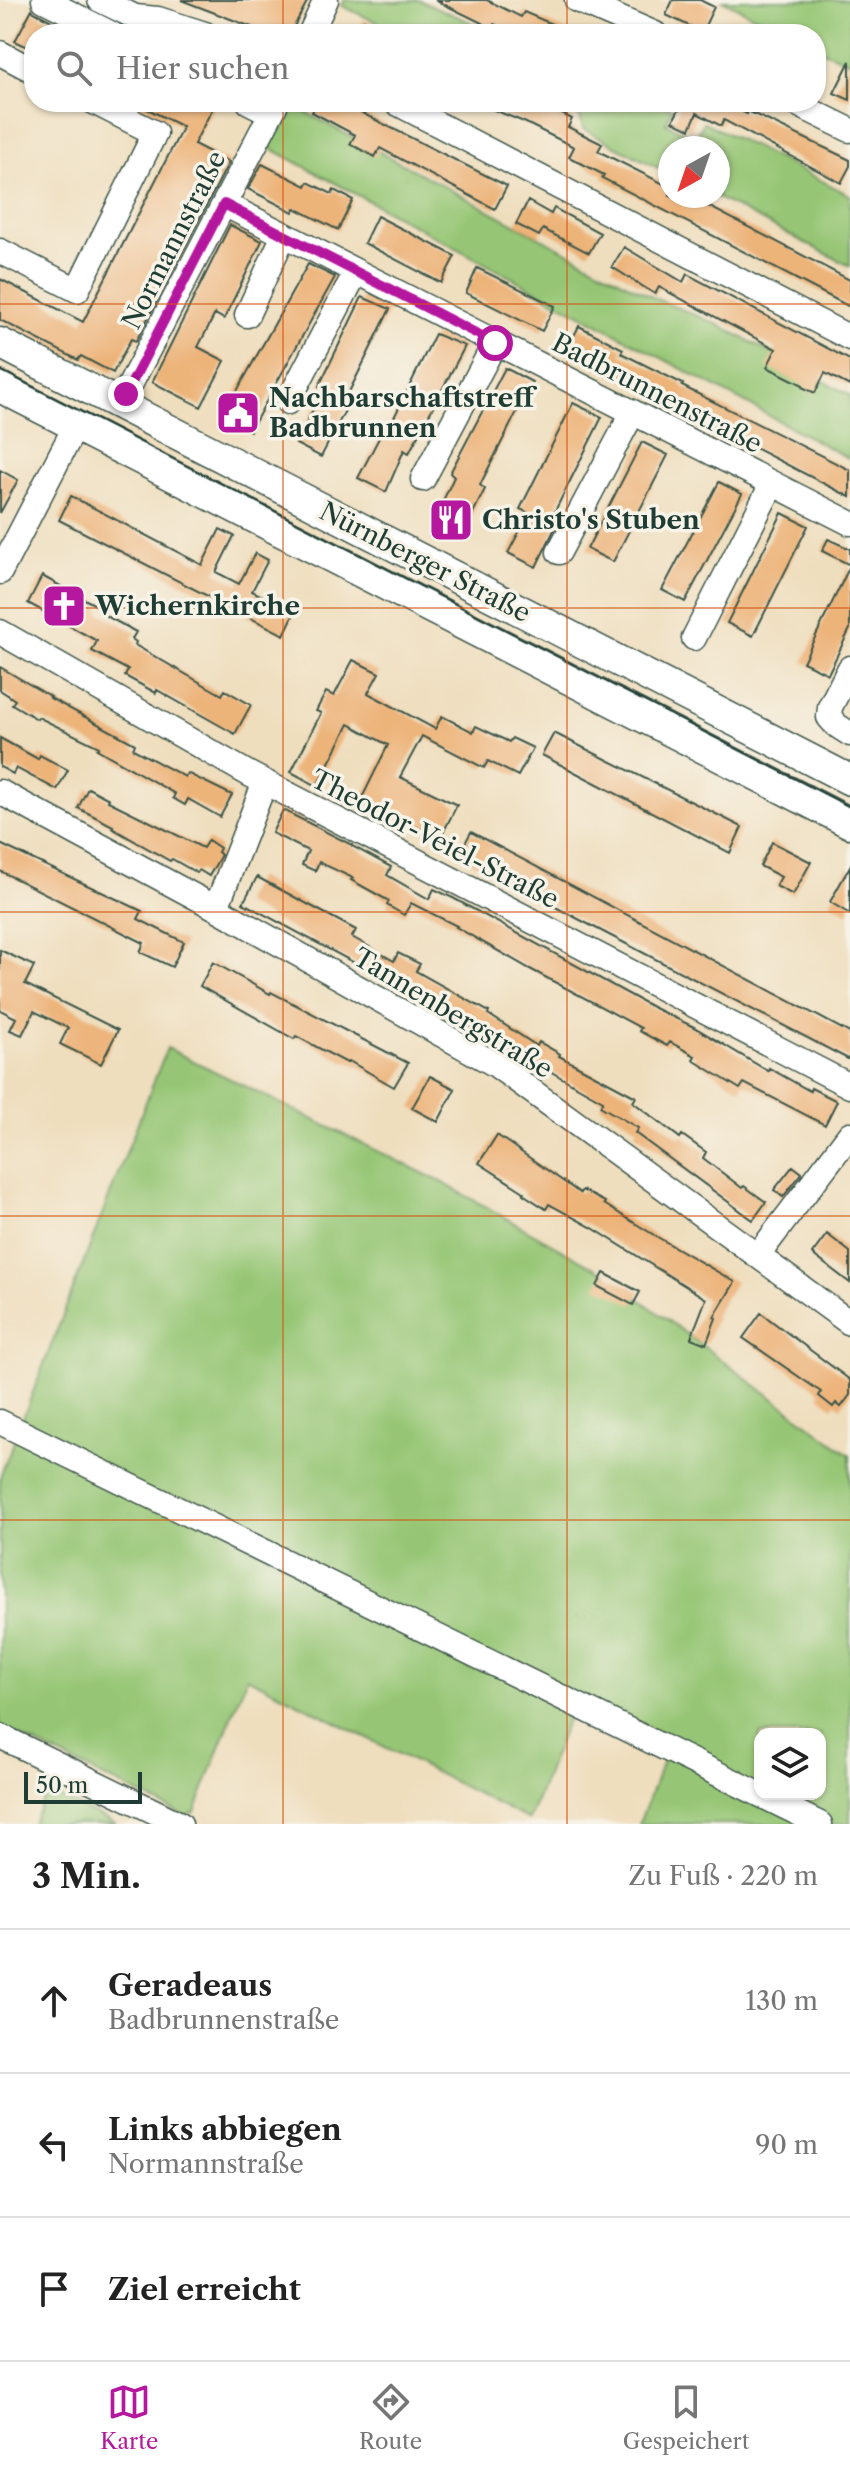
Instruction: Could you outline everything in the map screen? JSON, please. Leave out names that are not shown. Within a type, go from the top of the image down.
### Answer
[{"type":"main road","name":"Nürnberger Straße","points":[[0,343],[850,780]]},
{"type":"main road","name":"Nürnberger Straße","points":[[0,387],[850,823]]},
{"type":"street","points":[[44,0],[92,24]]},
{"type":"street","points":[[100,0],[135,17],[161,9],[187,24]]},
{"type":"street","points":[[315,24],[326,0]]},
{"type":"street","points":[[577,0],[632,24]]},
{"type":"street","points":[[2,59],[24,67]]},
{"type":"street","points":[[0,251],[77,290],[155,133],[114,112]]},
{"type":"street","name":"Normannstraße","points":[[120,404],[224,204],[263,112]]},
{"type":"street","points":[[414,112],[850,338]]},
{"type":"street","points":[[813,112],[850,130]]},
{"type":"street","name":"Badbrunnenstraße","points":[[224,204],[850,523]]},
{"type":"street","points":[[247,315],[284,235]]},
{"type":"street","points":[[288,402],[356,272]]},
{"type":"street","points":[[423,479],[495,343]]},
{"type":"street","points":[[559,552],[633,412]]},
{"type":"street","points":[[0,572],[76,425]]},
{"type":"street","points":[[694,638],[772,484]]},
{"type":"street","name":"Theodor-Veiel-Straße","points":[[0,632],[265,782],[850,1086]]},
{"type":"street","points":[[850,668],[830,707],[829,717],[850,734]]},
{"type":"street","points":[[216,908],[265,782]]},
{"type":"street","name":"Tannenbergstraße","points":[[0,792],[216,908],[496,1065],[850,1323]]},
{"type":"street","points":[[758,1255],[850,1134]]},
{"type":"street","points":[[0,1422],[820,1824]]},
{"type":"street","points":[[0,1736],[180,1824]]},
{"type":"green space","points":[[344,0],[419,0],[475,24],[381,24],[342,6]]},
{"type":"green space","points":[[722,0],[850,0],[850,62],[826,52],[826,24],[769,24]]},
{"type":"green space","points":[[282,112],[305,112],[654,298],[719,325],[850,395],[850,459],[268,147]]},
{"type":"green space","points":[[571,112],[671,112],[666,123],[691,136],[658,136],[658,168],[583,129],[580,116]]},
{"type":"green space","points":[[704,122],[850,195],[850,266],[730,204],[730,136],[696,136]]},
{"type":"green space","points":[[167,1048],[443,1183],[604,1273],[850,1455],[850,1824],[639,1824],[666,1753],[571,1710],[529,1820],[247,1677],[195,1812],[185,1816],[0,1727],[0,1477]]},
{"type":"green space","points":[[47,1792],[116,1824],[32,1824]]},
{"type":"building","points":[[181,0],[308,0],[295,24],[244,24]]},
{"type":"building","points":[[435,0],[487,0],[521,17],[524,12],[552,24],[494,24],[484,24]]},
{"type":"building","points":[[673,0],[700,0],[714,7],[706,24],[685,24],[666,15]]},
{"type":"building","points":[[32,9],[57,24],[24,24]]},
{"type":"building","points":[[24,24],[24,45],[15,41]]},
{"type":"building","points":[[850,61],[850,100],[834,93]]},
{"type":"building","points":[[154,112],[211,112],[194,144],[229,162],[136,341],[131,339],[113,373],[81,356],[78,360],[0,320],[0,279],[83,322],[183,127]]},
{"type":"building","points":[[312,112],[360,112],[507,186],[495,209],[380,148],[375,157],[350,144],[355,135]]},
{"type":"building","points":[[499,112],[558,112],[572,119],[568,127],[602,144],[598,151],[658,181],[658,207],[569,157],[574,147]]},
{"type":"building","points":[[678,112],[750,112],[850,160],[850,166],[841,183],[724,120],[721,126],[697,113],[690,129],[673,121]]},
{"type":"building","points":[[262,164],[306,186],[308,182],[353,200],[338,230],[248,189]]},
{"type":"building","points":[[528,201],[551,214],[554,208],[600,233],[589,253],[543,229],[539,236],[516,224]]},
{"type":"building","points":[[660,208],[712,208],[850,280],[850,307]]},
{"type":"building","points":[[377,216],[455,256],[441,283],[364,243]]},
{"type":"building","points":[[230,225],[262,241],[224,319],[215,314],[198,347],[225,361],[201,407],[152,382]]},
{"type":"building","points":[[624,247],[683,282],[687,274],[850,360],[850,386],[825,373],[815,393],[767,367],[776,349],[659,287],[655,294],[612,267]]},
{"type":"building","points":[[308,264],[335,277],[250,431],[223,416]]},
{"type":"building","points":[[477,268],[555,306],[542,331],[466,293]]},
{"type":"building","points":[[362,297],[390,309],[346,398],[350,401],[321,457],[296,444],[323,389],[319,386]]},
{"type":"building","points":[[579,326],[682,386],[850,470],[850,497],[566,351]]},
{"type":"building","points":[[435,334],[465,346],[409,453],[404,450],[386,492],[358,478],[381,434],[385,436]]},
{"type":"building","points":[[505,368],[532,382],[480,485],[485,489],[464,531],[436,516],[454,477],[450,473]]},
{"type":"building","points":[[573,403],[602,417],[551,519],[558,522],[536,567],[508,553],[529,513],[520,509]]},
{"type":"building","points":[[642,442],[668,455],[613,562],[587,549]]},
{"type":"building","points":[[0,470],[18,480],[0,513]]},
{"type":"building","points":[[719,482],[742,494],[685,602],[662,590]]},
{"type":"building","points":[[71,496],[202,565],[220,529],[234,536],[216,572],[239,584],[255,553],[268,560],[252,591],[295,612],[284,635],[59,520]]},
{"type":"building","points":[[782,513],[808,526],[753,636],[727,623]]},
{"type":"building","points":[[828,539],[850,549],[850,565],[822,551]]},
{"type":"building","points":[[850,566],[850,629],[828,674],[803,662]]},
{"type":"building","points":[[42,576],[101,608],[99,612],[136,632],[132,639],[135,645],[222,695],[225,690],[251,705],[235,734],[157,690],[156,693],[125,676],[128,670],[92,651],[97,641],[28,603]]},
{"type":"building","points":[[353,660],[379,673],[368,693],[435,729],[442,716],[473,732],[476,726],[509,742],[512,738],[533,748],[518,776],[488,761],[484,768],[422,736],[400,777],[457,805],[440,839],[361,800],[388,745],[349,724],[317,786],[291,772],[321,713],[316,711],[326,692],[334,696]]},
{"type":"building","points":[[0,667],[135,744],[133,749],[185,777],[187,773],[232,795],[220,817],[188,799],[185,805],[173,798],[175,794],[97,749],[99,747],[12,704],[15,700],[0,690]]},
{"type":"building","points":[[554,733],[742,827],[730,853],[542,755]]},
{"type":"building","points":[[0,738],[38,759],[40,755],[68,770],[57,790],[16,768],[13,774],[0,767]]},
{"type":"building","points":[[88,788],[203,848],[208,840],[220,848],[218,852],[221,855],[209,876],[172,859],[170,861],[78,808]]},
{"type":"building","points":[[283,810],[391,867],[387,875],[429,899],[434,889],[453,898],[694,1027],[768,1071],[769,1068],[810,1091],[811,1088],[837,1101],[825,1125],[744,1083],[740,1089],[693,1060],[695,1056],[670,1042],[667,1046],[639,1031],[641,1028],[411,903],[404,915],[387,905],[389,901],[351,880],[353,878],[319,862],[315,871],[302,865],[308,851],[272,833]]},
{"type":"building","points":[[471,832],[850,1033],[850,1060],[459,854]]},
{"type":"building","points":[[772,842],[811,862],[793,895],[776,886],[781,877],[760,866]]},
{"type":"building","points":[[0,844],[142,911],[138,919],[184,942],[172,967],[140,952],[144,943],[0,871]]},
{"type":"building","points":[[850,866],[850,914],[830,902]]},
{"type":"building","points":[[257,877],[356,930],[352,937],[394,961],[398,953],[420,964],[416,971],[489,1012],[537,1046],[539,1042],[636,1097],[633,1102],[680,1138],[682,1135],[706,1152],[703,1158],[766,1202],[753,1220],[635,1133],[638,1128],[600,1106],[603,1101],[479,1028],[478,1031],[417,998],[420,993],[378,970],[375,974],[243,903]]},
{"type":"building","points":[[0,950],[34,966],[25,984],[118,1030],[101,1064],[60,1044],[68,1028],[34,1011],[22,1035],[10,1030],[16,1018],[0,1010]]},
{"type":"building","points":[[213,962],[408,1063],[394,1087],[349,1061],[347,1063],[296,1036],[294,1039],[200,986]]},
{"type":"building","points":[[430,1076],[455,1089],[438,1122],[412,1108]]},
{"type":"building","points":[[497,1135],[580,1193],[582,1190],[605,1202],[654,1235],[735,1282],[714,1317],[706,1344],[691,1338],[706,1299],[591,1227],[549,1204],[546,1209],[479,1163]]},
{"type":"building","points":[[793,1166],[802,1173],[783,1197],[774,1190]]},
{"type":"building","points":[[827,1234],[850,1252],[850,1283],[812,1254]]},
{"type":"building","points":[[604,1273],[640,1292],[633,1305],[597,1286]]},
{"type":"building","points":[[761,1313],[850,1380],[850,1395],[841,1407],[836,1403],[833,1407],[819,1396],[821,1392],[743,1338]]},
{"type":"tram line","points":[[0,370],[850,807]]},
{"type":"place","name":"Nachbarschaftstreff Badbrunnen","points":[[238,413]]},
{"type":"place","name":"Christo's Stuben","points":[[451,520]]},
{"type":"place","name":"Wichernkirche","points":[[64,606]]},
{"type":"route","points":[[126,394],[224,204],[495,343]]}]
